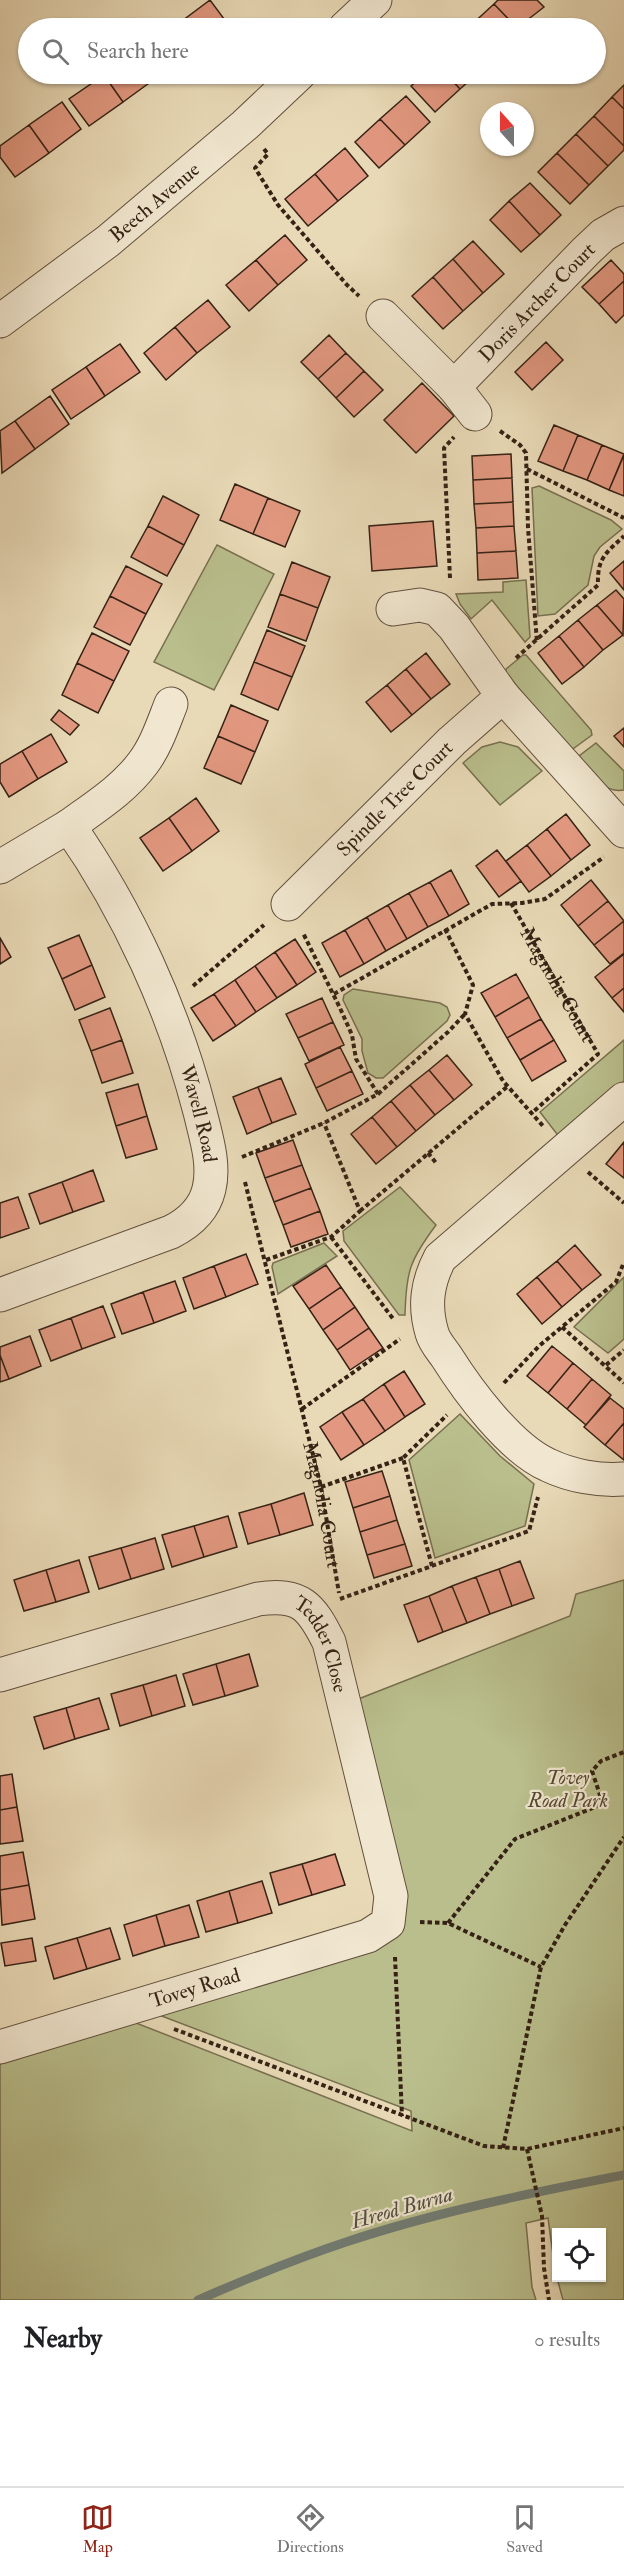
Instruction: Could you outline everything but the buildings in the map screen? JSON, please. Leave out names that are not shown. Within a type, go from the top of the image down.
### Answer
[{"type":"street","points":[[356,18],[375,0]]},
{"type":"street","name":"Beech Avenue","points":[[0,321],[108,241],[245,125],[288,84]]},
{"type":"street","name":"Doris Archer Court","points":[[454,387],[586,251],[603,235],[624,224]]},
{"type":"street","points":[[383,316],[454,387],[475,414]]},
{"type":"street","points":[[393,609],[420,605],[437,609],[454,627],[496,687],[618,832]]},
{"type":"street","name":"Spindle Tree Court","points":[[288,904],[452,741],[496,687]]},
{"type":"street","points":[[0,867],[69,826],[115,793],[144,763],[156,742],[171,704]]},
{"type":"street","name":"Wavell Road","points":[[0,1295],[171,1233],[186,1225],[200,1209],[209,1190],[208,1144],[192,1082],[167,1009],[129,925],[89,855],[69,826]]},
{"type":"street","points":[[624,1099],[440,1258],[432,1274],[419,1336],[504,1430],[546,1465],[595,1478],[624,1479]]},
{"type":"street","name":"Tedder Close","points":[[0,1675],[258,1599],[278,1596],[295,1599],[308,1607],[330,1642],[391,1896],[388,1923]]},
{"type":"street","name":"Tovey Road","points":[[0,2047],[368,1936],[388,1923]]},
{"type":"path","points":[[245,125],[268,154],[255,168],[278,205],[347,285],[359,295]]},
{"type":"path","points":[[454,627],[444,448],[475,414],[520,445],[526,453],[528,528],[537,642]]},
{"type":"path","points":[[527,469],[624,518]]},
{"type":"path","points":[[496,687],[537,642],[598,585],[601,558],[624,536]]},
{"type":"path","name":"Magnolia Court","points":[[334,994],[492,904],[545,899],[618,832]]},
{"type":"path","name":"Magnolia Court","points":[[510,903],[598,1054],[531,1113]]},
{"type":"path","points":[[167,1009],[288,904],[334,994],[352,1035],[356,1059],[378,1094]]},
{"type":"path","points":[[210,1170],[324,1123],[378,1094],[448,1032],[465,1014],[473,984],[445,929]]},
{"type":"path","points":[[465,1014],[508,1086],[564,1151],[624,1203]]},
{"type":"path","points":[[266,1260],[331,1237],[508,1086]]},
{"type":"path","points":[[324,1123],[360,1211]]},
{"type":"path","points":[[428,1154],[436,1162]]},
{"type":"path","name":"Magnolia Court","points":[[245,1181],[321,1487],[340,1599]]},
{"type":"path","points":[[302,1409],[419,1336],[331,1237]]},
{"type":"path","points":[[321,1487],[403,1458],[461,1402],[471,1414],[562,1326],[616,1282],[624,1262]]},
{"type":"path","points":[[562,1326],[624,1383]]},
{"type":"path","points":[[606,1365],[624,1350]]},
{"type":"path","points":[[403,1458],[432,1566]]},
{"type":"path","points":[[308,1607],[340,1599],[529,1531],[546,1465]]},
{"type":"path","points":[[542,1967],[448,1923],[515,1839],[603,1804],[592,1771],[601,1761],[624,1752]]},
{"type":"path","points":[[503,2148],[542,1967],[565,1925],[624,1837]]},
{"type":"path","points":[[388,1923],[395,1953],[402,2116]]},
{"type":"path","points":[[142,2004],[153,2020],[161,2025],[475,2143],[527,2149],[624,2128]]},
{"type":"path","points":[[527,2149],[542,2216],[544,2268],[549,2300]]},
{"type":"green space","points":[[539,486],[611,520],[622,529],[600,547],[594,556],[588,585],[555,614],[538,616],[532,488]]},
{"type":"green space","points":[[217,545],[274,574],[214,690],[154,662]]},
{"type":"green space","points":[[526,580],[530,637],[525,642],[492,600],[471,619],[456,594],[503,592],[503,582]]},
{"type":"green space","points":[[526,655],[591,730],[592,735],[570,751],[506,673],[506,669]]},
{"type":"green space","points":[[500,742],[518,747],[542,771],[500,805],[463,763],[482,747]]},
{"type":"green space","points":[[596,743],[624,771],[624,790],[609,789],[603,785],[579,756]]},
{"type":"green space","points":[[353,989],[440,1003],[447,1007],[450,1015],[447,1021],[383,1078],[376,1078],[368,1073],[362,1051],[362,1039],[343,1000],[344,995]]},
{"type":"green space","points":[[624,1040],[624,1081],[560,1138],[540,1112]]},
{"type":"green space","points":[[400,1187],[436,1225],[420,1248],[411,1267],[408,1276],[405,1315],[399,1315],[344,1241],[343,1231]]},
{"type":"green space","points":[[324,1243],[337,1256],[278,1294],[273,1263]]},
{"type":"green space","points":[[624,1277],[624,1339],[608,1353],[574,1327]]},
{"type":"green space","points":[[460,1414],[500,1456],[534,1484],[525,1526],[435,1558],[409,1460]]},
{"type":"green space","name":"Tovey Road Park","points":[[624,1580],[624,2300],[563,2300],[558,2282],[606,2282],[606,2228],[552,2228],[552,2248],[548,2218],[526,2223],[532,2287],[536,2300],[0,2300],[0,2064],[131,2021],[412,2131],[411,2111],[159,2015],[387,1932],[354,1705],[361,1698],[570,1616],[576,1594]]},
{"type":"waterway","name":"Hreod Burna","points":[[198,2300],[289,2262],[414,2221],[624,2175]]}]
